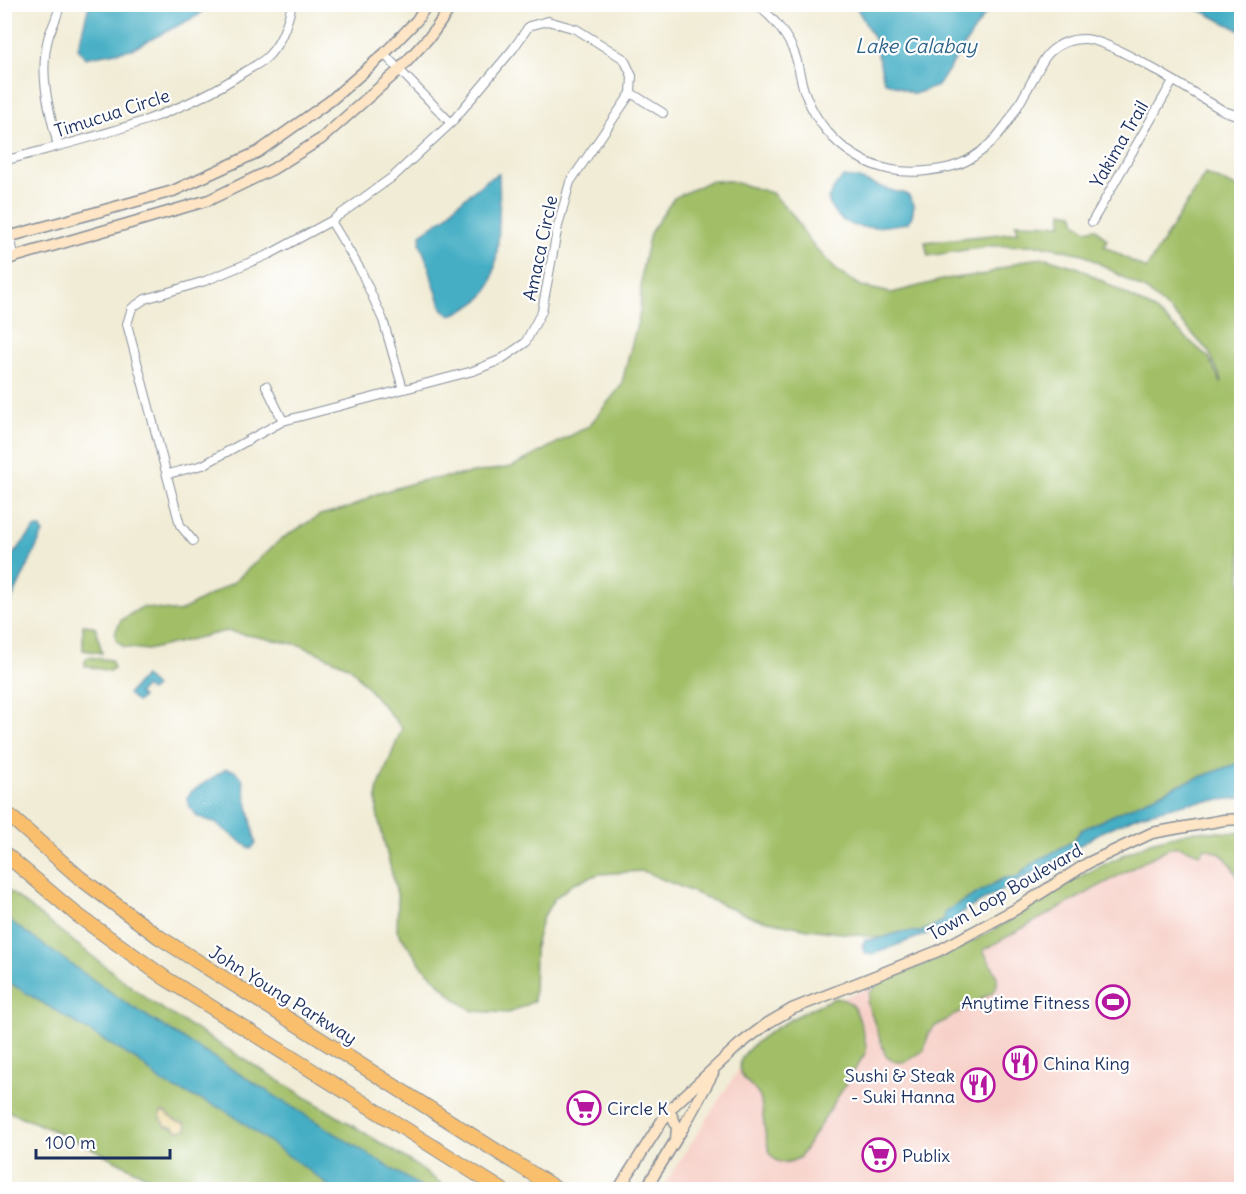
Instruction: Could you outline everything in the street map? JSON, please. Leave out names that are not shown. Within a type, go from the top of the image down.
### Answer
[{"type":"highway","name":"John Young Parkway","points":[[7,820],[159,937],[558,1190]]},
{"type":"highway","points":[[4,853],[76,914],[165,978],[501,1190]]},
{"type":"street","points":[[58,146],[48,106],[44,76],[49,36],[60,4]]},
{"type":"street","name":"Timucua Circle","points":[[4,161],[138,124],[185,105],[231,81],[270,55],[288,24],[292,4]]},
{"type":"street","points":[[8,237],[173,191],[258,152],[330,101],[384,54],[417,20],[427,4]]},
{"type":"street","points":[[4,213],[10,259],[209,200],[273,169],[321,139],[398,71],[432,34],[453,4]]},
{"type":"street","points":[[756,4],[785,34],[796,57],[806,97],[817,118],[831,136],[856,156],[877,166],[908,173],[950,169],[973,158],[993,141],[1012,117],[1048,53],[1065,42],[1084,39],[1106,44],[1224,111],[1242,117]]},
{"type":"street","points":[[193,542],[180,525],[127,324],[132,308],[145,299],[205,281],[270,254],[330,220],[394,176],[451,123],[530,26],[548,21],[576,29],[624,59],[632,76],[631,93],[663,113]]},
{"type":"street","points":[[384,54],[451,123]]},
{"type":"street","name":"Yakima Trail","points":[[1092,222],[1173,81]]},
{"type":"street","name":"Amaca Circle","points":[[168,474],[203,465],[283,421],[474,371],[500,360],[525,343],[542,311],[558,226],[570,182],[631,93]]},
{"type":"street","points":[[330,220],[360,269],[383,320],[403,389]]},
{"type":"street","points":[[266,386],[283,421]]},
{"type":"street","name":"Town Loop Boulevard","points":[[618,1190],[669,1110],[739,1045],[768,1023],[792,1009],[938,951],[1016,909],[1088,863],[1152,833],[1224,820],[1242,821]]},
{"type":"street","name":"Town Loop Boulevard","points":[[645,1190],[718,1065]]},
{"type":"street","points":[[669,1110],[677,1127],[676,1140]]},
{"type":"shaded area","points":[[1241,843],[1241,1189],[661,1190],[745,1059],[825,1005],[928,965],[967,946],[1151,845]]},
{"type":"green space","points":[[1205,174],[1241,189],[1241,762],[1178,785],[1081,830],[1074,841],[1030,865],[1017,877],[1004,878],[943,921],[921,932],[901,932],[883,938],[808,929],[754,918],[643,871],[599,874],[574,883],[554,899],[542,919],[535,946],[534,1001],[509,1013],[473,1011],[454,998],[423,967],[397,931],[398,898],[377,813],[377,791],[402,728],[350,667],[300,645],[226,631],[147,650],[124,647],[116,640],[115,633],[121,620],[142,607],[179,612],[234,582],[281,539],[320,515],[351,507],[376,494],[420,481],[512,467],[589,426],[621,386],[640,313],[642,270],[650,233],[674,198],[710,181],[730,181],[772,193],[793,215],[810,242],[838,272],[863,287],[892,293],[946,279],[986,274],[1025,260],[1046,258],[1079,268],[1156,311],[1209,358],[1221,383],[1209,352],[1177,317],[1147,291],[1083,254],[1040,245],[991,246],[928,256],[925,242],[1019,232],[1015,223],[1062,224],[1062,211],[1073,213],[1076,223],[1086,230],[1095,228],[1107,240],[1104,246],[1146,269]]},
{"type":"green space","points":[[83,625],[93,626],[96,629],[102,653],[83,650]]},
{"type":"green space","points":[[88,657],[111,660],[114,668],[109,671],[85,666],[85,660]]},
{"type":"green space","points":[[1195,831],[1241,833],[1241,883],[1231,865],[1223,856],[1212,850],[1205,848],[1200,854],[1178,846],[1167,849],[983,950],[997,977],[993,992],[934,1027],[929,1032],[924,1050],[914,1057],[896,1062],[886,1056],[867,1002],[869,993],[882,981],[932,961],[975,940],[1018,916],[1075,879],[1150,842]]},
{"type":"green space","points":[[4,887],[151,1002],[402,1156],[449,1189],[171,1189],[76,1140],[5,1110]]},
{"type":"green space","points":[[836,998],[853,1006],[864,1036],[866,1052],[800,1157],[787,1162],[777,1161],[771,1155],[767,1145],[760,1098],[741,1074],[740,1064],[744,1055],[766,1035],[797,1016]]},
{"type":"sand","points":[[161,1112],[185,1123],[187,1129],[178,1131],[166,1126],[160,1116]]},
{"type":"water","points":[[89,4],[207,5],[199,15],[132,49],[85,58],[78,48]]},
{"type":"water","name":"Lake Calabay","points":[[855,5],[991,5],[938,86],[914,94],[884,81],[874,39]]},
{"type":"water","points":[[1190,5],[1241,5],[1241,31]]},
{"type":"water","points":[[499,174],[497,254],[490,284],[485,294],[473,305],[449,315],[442,308],[420,244],[421,234],[446,217],[456,205],[490,178]]},
{"type":"water","points":[[843,177],[856,178],[909,196],[914,205],[908,223],[861,227],[841,219],[828,199]]},
{"type":"water","points":[[35,528],[41,528],[43,533],[8,608],[5,635],[5,564]]},
{"type":"water","points":[[144,676],[155,687],[150,691],[145,687],[138,694],[142,697],[137,702],[128,694]]},
{"type":"water","points":[[1241,762],[1241,798],[1188,803],[1140,815],[1101,832],[1048,865],[964,911],[952,922],[873,954],[865,953],[862,946],[865,940],[878,939],[901,932],[921,932],[943,921],[946,911],[1004,878],[1017,877],[1030,865],[1073,841],[1081,830],[1178,785]]},
{"type":"water","points":[[226,769],[235,771],[242,778],[256,843],[251,849],[215,823],[198,817],[190,808],[187,798],[192,791]]},
{"type":"water","points":[[4,917],[129,1005],[424,1189],[331,1189],[322,1180],[225,1110],[164,1084],[138,1061],[5,980]]},
{"type":"place","name":"Anytime Fitness","points":[[1113,1002]]},
{"type":"place","name":"China King","points":[[1020,1063]]},
{"type":"place","name":"Sushi & Steak - Suki Hanna","points":[[978,1085]]},
{"type":"place","name":"Circle K","points":[[584,1108]]},
{"type":"place","name":"Publix","points":[[879,1155]]}]
